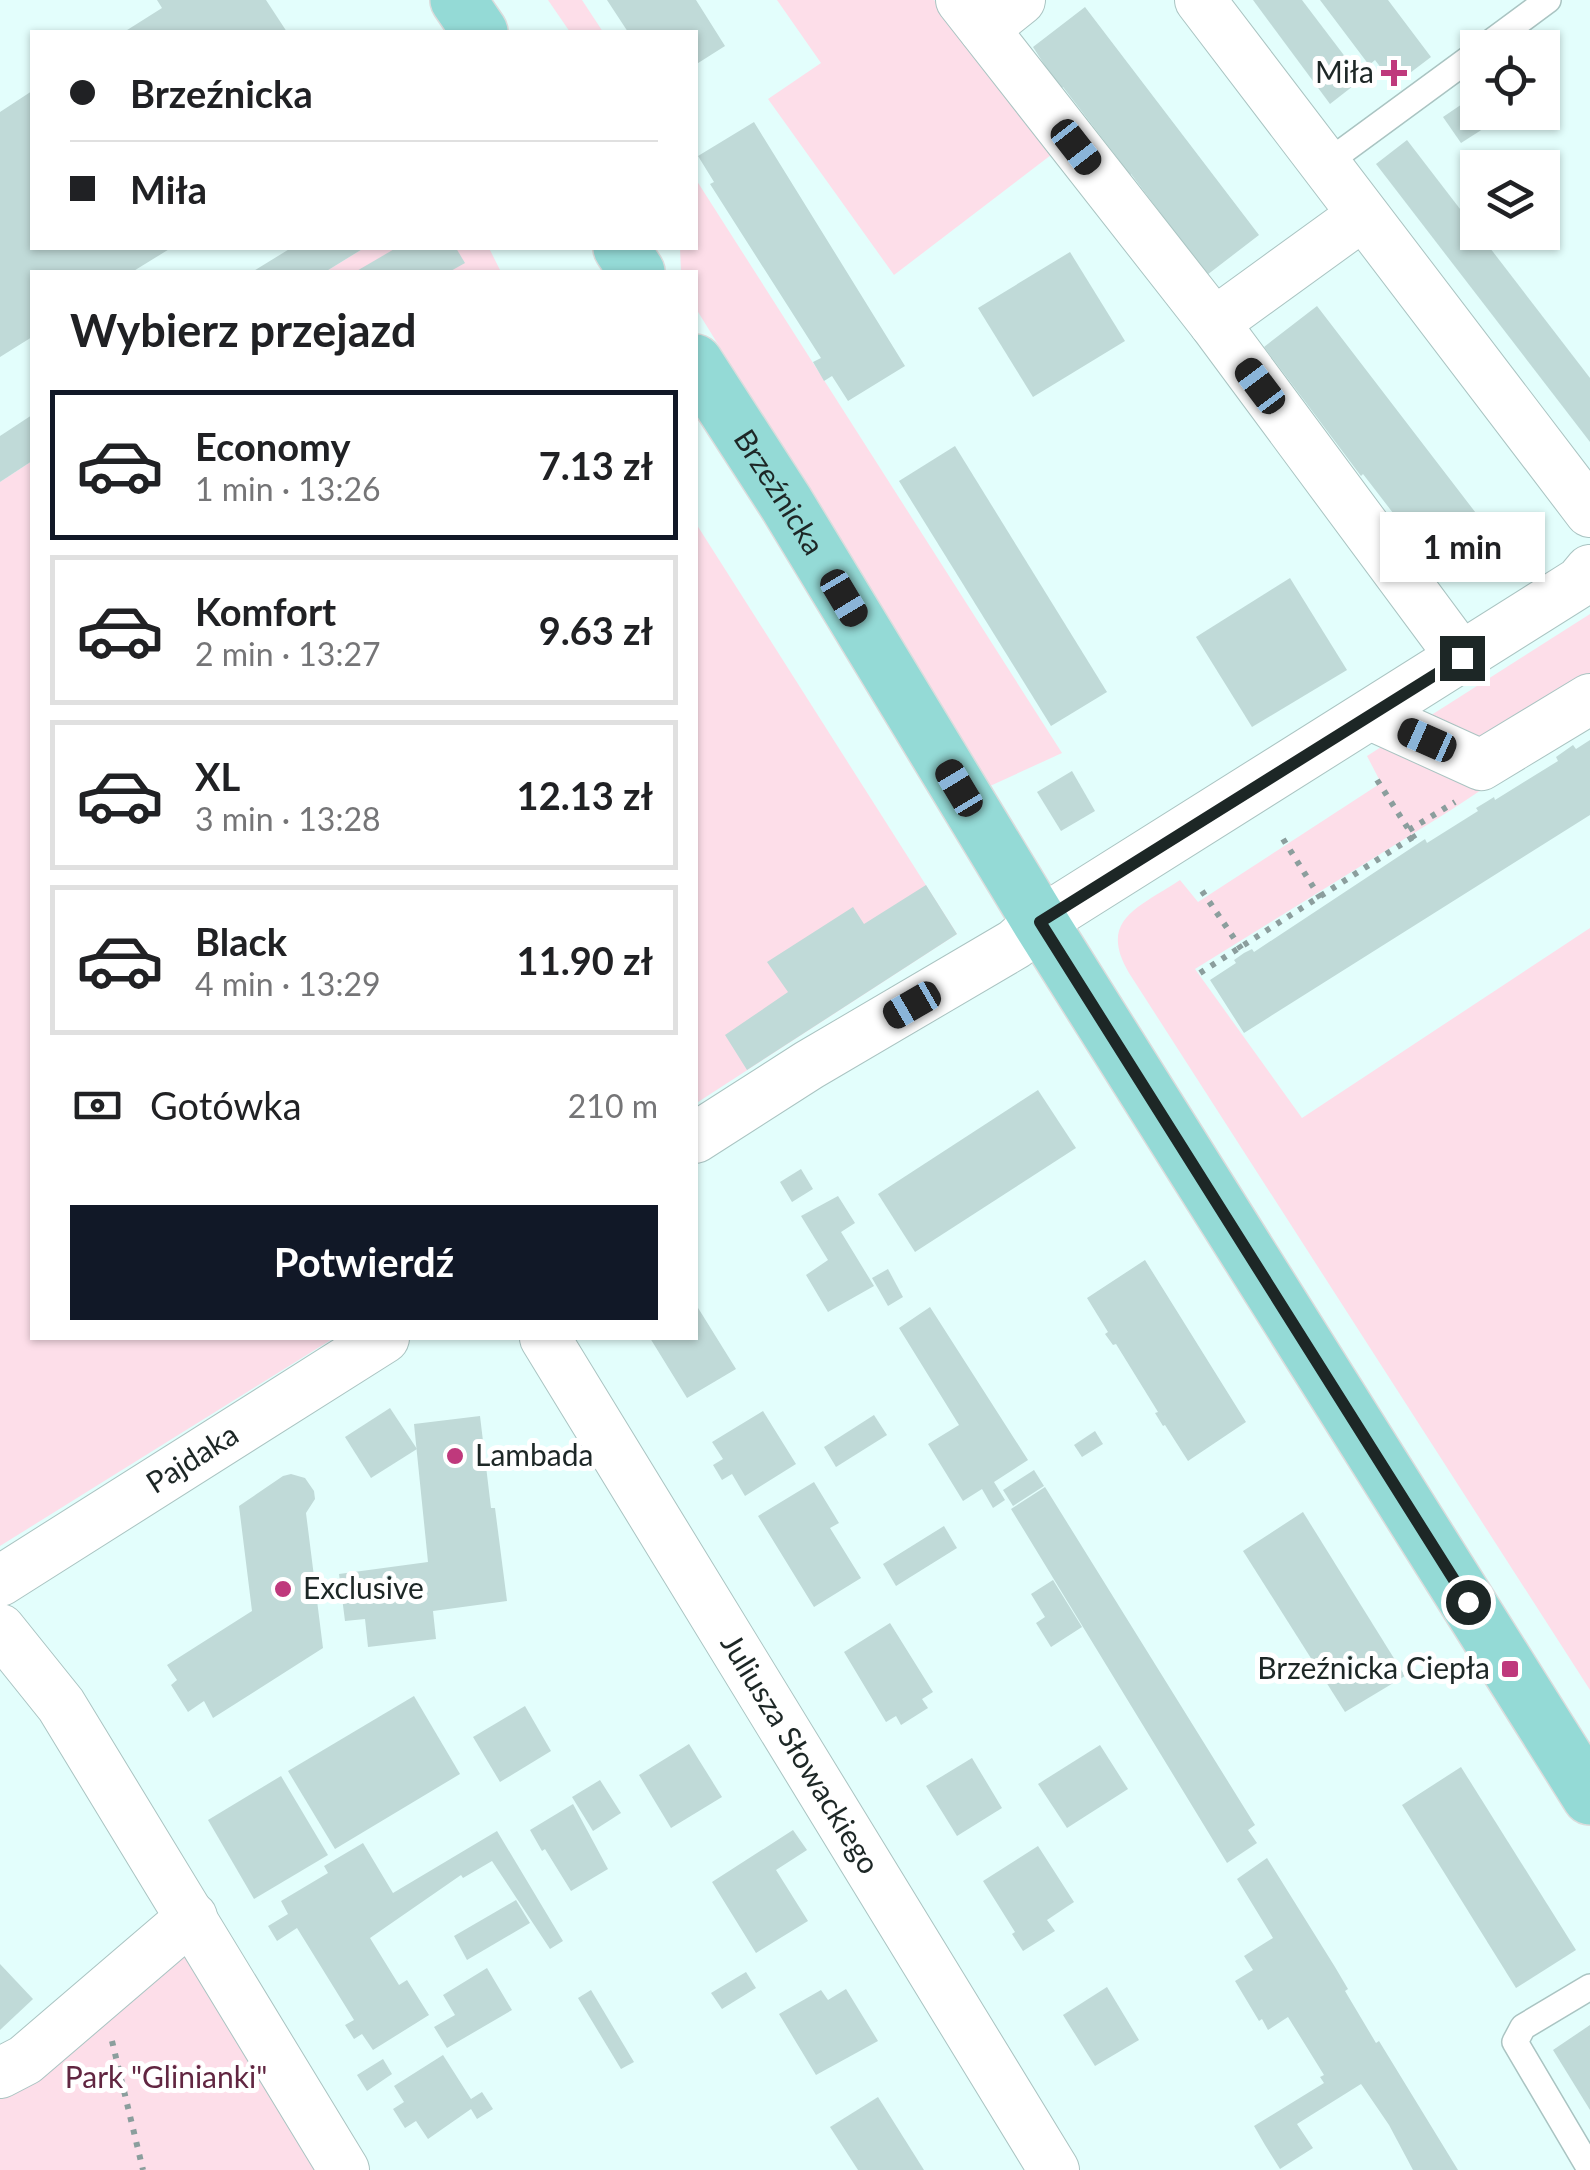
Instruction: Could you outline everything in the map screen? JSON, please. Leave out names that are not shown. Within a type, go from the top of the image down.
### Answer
[{"type":"main road","points":[[458,0],[479,30]]},
{"type":"main road","name":"Brzeźnicka","points":[[698,367],[796,520],[1040,922],[1590,1797]]},
{"type":"street","points":[[1200,0],[1590,512]]},
{"type":"street","points":[[988,10],[1462,658]]},
{"type":"street","points":[[1214,323],[1363,215]]},
{"type":"street","points":[[698,1136],[809,1065],[1015,944],[1040,922],[1462,658],[1580,582],[1590,570]]},
{"type":"street","points":[[1371,715],[1481,765],[1590,699]]},
{"type":"street","name":"Pajdaka","points":[[0,1581],[381,1340]]},
{"type":"street","name":"Juliusza Słowackiego","points":[[545,1340],[1054,2170]]},
{"type":"street","points":[[0,1629],[61,1705],[344,2170]]},
{"type":"street","points":[[0,2074],[25,2060],[192,1916]]},
{"type":"lane","points":[[1507,30],[1548,0]]},
{"type":"lane","points":[[1324,165],[1460,65]]},
{"type":"lane","points":[[1590,1986],[1523,2027],[1515,2042],[1590,2168]]},
{"type":"path","points":[[1200,973],[1242,950],[1319,896],[1416,841],[1376,780]]},
{"type":"path","points":[[1282,840],[1324,904]]},
{"type":"path","points":[[1202,891],[1242,950]]},
{"type":"path","points":[[85,2006],[112,2041],[143,2170]]},
{"type":"green space","points":[[548,0],[582,0],[602,30],[569,30]]},
{"type":"green space","points":[[777,0],[934,0],[1051,155],[894,275],[768,99],[821,63]]},
{"type":"green space","points":[[698,183],[1062,753],[990,786],[698,312],[698,270],[681,270],[680,250],[698,250]]},
{"type":"green space","points":[[361,250],[490,250],[500,270],[328,270]]},
{"type":"green space","points":[[30,462],[30,1340],[331,1340],[0,1546],[0,482]]},
{"type":"green space","points":[[698,527],[957,934],[698,1102]]},
{"type":"green space","points":[[1590,614],[1590,718],[1451,810],[1195,969],[1302,1118],[1590,928],[1590,1690],[1129,973],[1120,955],[1118,939],[1128,916],[1180,880],[1198,902],[1381,783],[1367,756]]},
{"type":"green space","name":"Park \"Glinianki\"","points":[[190,1933],[325,2170],[0,2170],[0,2081]]},
{"type":"building","points":[[157,0],[266,0],[286,30],[127,30],[162,8]]},
{"type":"building","points":[[607,0],[696,0],[725,46],[698,63],[698,30],[627,30]]},
{"type":"building","points":[[1253,0],[1302,0],[1362,79],[1330,104]]},
{"type":"building","points":[[1320,0],[1388,0],[1431,57],[1394,85],[1375,60],[1369,65]]},
{"type":"building","points":[[1085,7],[1259,235],[1207,275],[1131,174],[1128,177],[1116,162],[1119,160],[1063,87],[1060,89],[1033,47]]},
{"type":"building","points":[[30,92],[30,250],[168,250],[135,270],[30,270],[30,338],[0,357],[0,112]]},
{"type":"building","points":[[1460,105],[1460,130],[1481,130],[1461,143],[1443,117]]},
{"type":"building","points":[[754,122],[905,366],[848,401],[832,376],[824,381],[813,362],[821,358],[710,184],[714,182],[698,156]]},
{"type":"building","points":[[1407,140],[1460,209],[1460,250],[1492,250],[1590,378],[1590,442],[1376,164]]},
{"type":"building","points":[[288,250],[361,250],[328,270],[255,270]]},
{"type":"building","points":[[393,250],[457,250],[465,263],[453,270],[358,270]]},
{"type":"building","points":[[1070,252],[1125,341],[1033,397],[978,308]]},
{"type":"building","points":[[1317,306],[1492,534],[1440,574],[1264,347]]},
{"type":"building","points":[[30,416],[30,462],[0,482],[0,436]]},
{"type":"building","points":[[955,446],[1107,692],[1051,726],[899,481]]},
{"type":"building","points":[[1290,578],[1347,670],[1252,727],[1196,637]]},
{"type":"building","points":[[1590,740],[1590,815],[1244,1033],[1210,980],[1244,953],[1252,949],[1254,952],[1425,839],[1427,843],[1478,811],[1476,808],[1558,761],[1556,757],[1573,745],[1576,749]]},
{"type":"building","points":[[1072,771],[1095,811],[1061,831],[1037,792]]},
{"type":"building","points":[[926,885],[957,934],[747,1070],[725,1035],[788,992],[767,962],[853,907],[864,924]]},
{"type":"building","points":[[1038,1090],[1076,1148],[915,1252],[878,1194]]},
{"type":"building","points":[[801,1169],[813,1189],[792,1202],[780,1182]]},
{"type":"building","points":[[838,1196],[855,1223],[841,1232],[874,1286],[828,1312],[806,1275],[828,1260],[801,1216]]},
{"type":"building","points":[[1145,1260],[1246,1422],[1188,1461],[1116,1344],[1105,1334],[1108,1332],[1087,1298]]},
{"type":"building","points":[[888,1269],[903,1297],[888,1306],[872,1278]]},
{"type":"building","points":[[930,1307],[1028,1460],[994,1482],[1005,1500],[993,1508],[982,1489],[963,1501],[928,1444],[959,1425],[899,1328]]},
{"type":"building","points":[[698,1308],[736,1369],[687,1398],[651,1340],[698,1340]]},
{"type":"building","points":[[390,1408],[417,1449],[371,1478],[345,1437]]},
{"type":"building","points":[[763,1411],[796,1464],[745,1496],[732,1474],[722,1480],[713,1465],[723,1459],[712,1442]]},
{"type":"building","points":[[874,1415],[887,1435],[836,1467],[824,1447]]},
{"type":"building","points":[[480,1416],[507,1601],[433,1611],[436,1639],[368,1647],[365,1619],[345,1621],[339,1574],[428,1562],[414,1424]]},
{"type":"building","points":[[1095,1431],[1103,1444],[1082,1457],[1074,1445]]},
{"type":"building","points":[[1034,1470],[1044,1486],[1013,1506],[1003,1490]]},
{"type":"building","name":"Exclusive","points":[[291,1474],[305,1478],[314,1491],[315,1499],[306,1513],[323,1648],[213,1718],[204,1701],[188,1712],[171,1685],[177,1680],[167,1665],[252,1611],[239,1506]]},
{"type":"building","points":[[814,1482],[839,1523],[830,1528],[861,1578],[814,1607],[758,1516]]},
{"type":"building","points":[[1045,1487],[1255,1825],[1248,1830],[1257,1843],[1227,1863],[1011,1509]]},
{"type":"building","points":[[1303,1512],[1405,1676],[1345,1712],[1243,1551]]},
{"type":"building","points":[[944,1526],[957,1548],[896,1586],[883,1564]]},
{"type":"building","points":[[1053,1580],[1082,1627],[1051,1647],[1036,1623],[1045,1617],[1031,1594]]},
{"type":"building","points":[[890,1623],[933,1692],[922,1699],[928,1708],[901,1725],[896,1716],[886,1722],[844,1652]]},
{"type":"building","points":[[414,1696],[460,1774],[335,1849],[288,1771]]},
{"type":"building","points":[[525,1706],[551,1751],[500,1782],[473,1737]]},
{"type":"building","points":[[689,1744],[722,1797],[671,1828],[639,1775]]},
{"type":"building","points":[[1100,1745],[1128,1789],[1067,1828],[1038,1784]]},
{"type":"building","points":[[972,1758],[1002,1808],[957,1836],[926,1786]]},
{"type":"building","points":[[1461,1767],[1576,1950],[1516,1988],[1402,1805]]},
{"type":"building","points":[[281,1776],[328,1855],[254,1899],[208,1820]]},
{"type":"building","points":[[600,1780],[621,1813],[593,1831],[572,1797]]},
{"type":"building","points":[[573,1804],[608,1869],[571,1891],[530,1830]]},
{"type":"building","points":[[793,1830],[807,1850],[776,1870],[808,1921],[756,1953],[712,1882]]},
{"type":"building","points":[[497,1831],[563,1941],[550,1949],[492,1861],[463,1878],[461,1875],[370,1938],[399,1985],[407,1980],[429,2015],[373,2050],[362,2034],[354,2039],[345,2025],[354,2020],[297,1928],[277,1941],[268,1926],[288,1914],[281,1901],[328,1873],[324,1866],[363,1843],[393,1893]]},
{"type":"building","points":[[1038,1846],[1074,1902],[1047,1920],[1055,1931],[1023,1951],[983,1881]]},
{"type":"building","points":[[1267,1858],[1348,1989],[1345,1991],[1376,2043],[1379,2041],[1458,2170],[1413,2170],[1361,2084],[1297,2124],[1313,2148],[1280,2169],[1265,2145],[1254,2126],[1324,2083],[1320,2077],[1324,2075],[1288,2017],[1268,2030],[1235,1981],[1253,1970],[1244,1956],[1273,1938],[1237,1879]]},
{"type":"building","points":[[516,1900],[530,1923],[467,1960],[454,1936]]},
{"type":"building","points":[[0,1964],[33,1999],[0,2030]]},
{"type":"building","points":[[487,1968],[512,2010],[447,2048],[434,2027],[455,2015],[443,1995]]},
{"type":"building","points":[[746,1972],[756,1988],[722,2009],[711,1993]]},
{"type":"building","points":[[1107,1987],[1139,2040],[1095,2066],[1063,2015]]},
{"type":"building","points":[[846,1989],[878,2041],[816,2075],[779,2014],[821,1990],[828,2000]]},
{"type":"building","points":[[591,1990],[634,2062],[621,2069],[578,1998]]},
{"type":"building","points":[[1590,2025],[1590,2110],[1553,2050]]},
{"type":"building","points":[[443,2055],[471,2099],[482,2092],[493,2109],[477,2119],[471,2109],[428,2139],[416,2121],[405,2128],[393,2109],[404,2102],[394,2086]]},
{"type":"building","points":[[383,2059],[392,2074],[367,2091],[357,2075]]},
{"type":"building","points":[[878,2097],[924,2170],[858,2170],[830,2127]]},
{"type":"place","name":"Miła","points":[[1394,73]]},
{"type":"place","name":"Lambada","points":[[455,1456]]},
{"type":"place","name":"Exclusive","points":[[283,1589]]},
{"type":"place","name":"Brzeźnicka Ciepła","points":[[1510,1669]]},
{"type":"route","points":[[1462,658],[1040,922],[1468,1602]]}]
